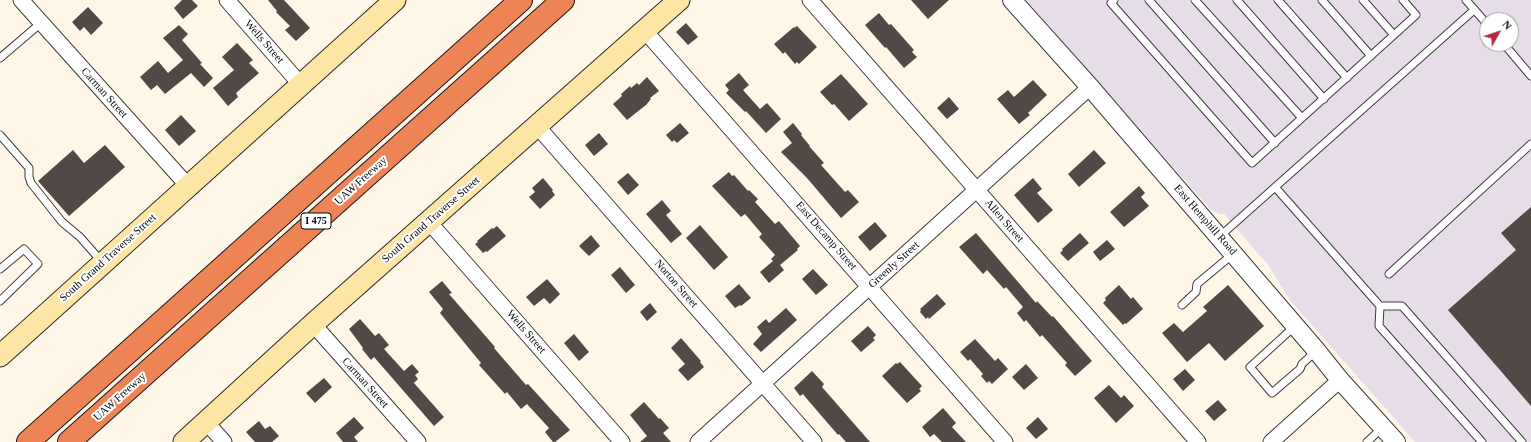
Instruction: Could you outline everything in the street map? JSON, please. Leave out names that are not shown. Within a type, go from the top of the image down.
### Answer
[{"type":"highway","name":"I 475","points":[[28,442],[521,0]]},
{"type":"highway","name":"UAW Freeway","points":[[69,442],[564,0]]},
{"type":"main road","name":"South Grand Traverse Street","points":[[0,356],[395,0]]},
{"type":"main road","name":"South Grand Traverse Street","points":[[184,442],[313,324],[679,0]]},
{"type":"street","name":"Carman Street","points":[[21,0],[188,186]]},
{"type":"street","name":"Wells Street","points":[[227,0],[301,85]]},
{"type":"street","name":"Allen Street","points":[[810,0],[1198,442]]},
{"type":"street","name":"East Hemphill Road","points":[[1012,0],[1090,87],[1316,350],[1340,380],[1396,442]]},
{"type":"street","name":"East Decamp Street","points":[[645,30],[1005,442]]},
{"type":"street","name":"Greenly Street","points":[[698,442],[1090,87]]},
{"type":"street","name":"Norton Street","points":[[537,126],[814,442]]},
{"type":"street","name":"Wells Street","points":[[429,222],[622,442]]},
{"type":"street","name":"Carman Street","points":[[313,324],[418,442]]},
{"type":"street","points":[[1271,442],[1340,380]]},
{"type":"street","points":[[206,422],[224,442]]},
{"type":"lane","points":[[1149,0],[1275,143]]},
{"type":"lane","points":[[1196,0],[1302,118]]},
{"type":"lane","points":[[1237,0],[1324,99]]},
{"type":"lane","points":[[1278,0],[1347,78]]},
{"type":"lane","points":[[1322,0],[1371,56]]},
{"type":"lane","points":[[1363,0],[1394,35]]},
{"type":"lane","points":[[1111,1],[1252,163],[1416,15],[1403,0]]},
{"type":"lane","points":[[1466,0],[1479,15]]},
{"type":"lane","points":[[1219,237],[1474,10]]},
{"type":"lane","points":[[0,58],[41,23]]},
{"type":"lane","points":[[1511,52],[1531,76]]},
{"type":"lane","points":[[0,135],[29,168],[31,183],[62,222],[80,237],[103,263]]},
{"type":"lane","points":[[1389,274],[1531,144]]},
{"type":"lane","points":[[1275,187],[1380,306],[1379,326],[1482,442]]},
{"type":"lane","points":[[0,269],[24,248],[38,264],[0,301]]},
{"type":"lane","points":[[1182,305],[1196,292],[1198,284],[1234,254]]},
{"type":"lane","points":[[1380,306],[1402,306],[1522,442]]},
{"type":"lane","points":[[1295,326],[1250,368],[1272,393],[1300,369],[1302,364],[1316,350]]},
{"type":"lane","points":[[1367,442],[1383,427]]},
{"type":"shaded area","points":[[1026,0],[1531,0],[1531,442],[1415,442],[1289,299],[1269,266],[1224,214],[1219,214],[1210,209]]},
{"type":"building","points":[[182,0],[192,0],[198,6],[183,19],[174,8]]},
{"type":"building","points":[[268,0],[284,0],[310,28],[296,41],[285,30],[290,26],[276,12],[277,11]]},
{"type":"building","points":[[911,0],[949,0],[928,19]]},
{"type":"building","points":[[88,7],[103,23],[91,35],[84,27],[80,31],[72,22]]},
{"type":"building","points":[[879,13],[914,50],[912,52],[917,57],[904,68],[865,25]]},
{"type":"building","points":[[686,23],[698,37],[688,45],[676,32]]},
{"type":"building","points":[[179,25],[188,34],[182,40],[202,63],[200,64],[213,78],[204,87],[191,73],[165,94],[157,85],[151,90],[140,77],[158,61],[168,73],[183,60],[163,38]]},
{"type":"building","points":[[797,26],[817,47],[799,64],[797,62],[795,64],[785,52],[783,54],[774,44]]},
{"type":"building","points":[[237,43],[253,60],[249,63],[259,73],[236,93],[238,97],[228,106],[213,88],[234,70],[222,57]]},
{"type":"building","points":[[739,73],[749,85],[743,90],[760,109],[767,103],[781,119],[766,133],[746,111],[745,112],[726,93],[729,90],[725,85]]},
{"type":"building","points":[[841,74],[868,104],[849,121],[834,104],[832,105],[820,92]]},
{"type":"building","points":[[647,77],[659,91],[650,98],[651,99],[646,105],[627,120],[613,104],[630,86],[631,88],[637,83],[639,85]]},
{"type":"building","points":[[1033,80],[1047,95],[1028,113],[1030,115],[1019,124],[997,99],[1008,90],[1014,97]]},
{"type":"building","points":[[949,97],[959,109],[947,119],[937,108]]},
{"type":"building","points":[[181,115],[196,131],[179,146],[165,130]]},
{"type":"building","points":[[680,123],[689,133],[677,143],[674,140],[672,142],[666,135]]},
{"type":"building","points":[[793,123],[809,146],[824,163],[821,165],[845,192],[848,190],[859,202],[841,218],[807,178],[781,152],[792,143],[783,132]]},
{"type":"building","points":[[599,133],[608,144],[594,156],[585,145]]},
{"type":"building","points":[[105,145],[125,167],[69,216],[38,181],[73,150],[84,163]]},
{"type":"building","points":[[1094,150],[1106,163],[1079,187],[1068,174]]},
{"type":"building","points":[[729,172],[732,176],[734,175],[748,191],[749,190],[758,199],[755,202],[775,224],[779,221],[800,246],[797,249],[798,250],[780,265],[784,270],[769,283],[760,272],[773,261],[771,259],[775,255],[759,237],[762,234],[745,214],[741,217],[712,186]]},
{"type":"building","points":[[628,173],[639,185],[628,195],[617,182]]},
{"type":"building","points":[[543,178],[553,190],[552,191],[555,195],[540,209],[529,197],[535,192],[532,188]]},
{"type":"building","points":[[1033,178],[1042,189],[1037,193],[1053,210],[1038,223],[1014,195]]},
{"type":"building","points":[[1139,186],[1145,193],[1141,197],[1149,206],[1124,227],[1110,212]]},
{"type":"building","points":[[662,200],[671,211],[666,215],[682,234],[671,243],[646,214]]},
{"type":"building","points":[[1531,207],[1531,406],[1448,310],[1516,250],[1501,233]]},
{"type":"building","points":[[875,222],[887,236],[870,251],[858,237]]},
{"type":"building","points":[[700,225],[728,257],[714,270],[686,238]]},
{"type":"building","points":[[497,226],[506,236],[487,252],[486,251],[483,253],[475,244],[492,228],[493,229]]},
{"type":"building","points":[[976,233],[1036,303],[1037,301],[1052,317],[1053,316],[1092,361],[1075,376],[1065,365],[1067,363],[1042,335],[1040,337],[1026,320],[1024,322],[1017,313],[1023,307],[1006,287],[1004,289],[987,270],[983,274],[959,247]]},
{"type":"building","points":[[1080,233],[1089,243],[1068,261],[1060,253],[1063,250],[1062,249]]},
{"type":"building","points":[[591,235],[600,246],[589,256],[579,246]]},
{"type":"building","points":[[1107,240],[1115,249],[1100,261],[1093,252]]},
{"type":"building","points":[[620,267],[635,285],[626,293],[611,275]]},
{"type":"building","points":[[813,269],[828,285],[816,295],[802,279]]},
{"type":"building","points":[[547,279],[560,294],[550,304],[544,298],[534,306],[526,297]]},
{"type":"building","points":[[442,281],[452,293],[449,294],[495,347],[494,348],[526,385],[528,384],[570,430],[555,442],[553,442],[545,432],[549,428],[527,404],[521,409],[507,392],[505,394],[479,365],[481,363],[440,313],[443,309],[429,292]]},
{"type":"building","points":[[739,284],[751,298],[741,306],[740,305],[735,308],[725,296]]},
{"type":"building","points":[[1119,285],[1131,299],[1133,297],[1143,309],[1123,325],[1103,303],[1106,300],[1105,298]]},
{"type":"building","points":[[1228,285],[1264,326],[1225,361],[1209,343],[1187,362],[1162,333],[1174,323],[1183,332],[1207,311],[1203,307]]},
{"type":"building","points":[[937,294],[946,304],[929,319],[928,317],[926,319],[920,312],[920,309]]},
{"type":"building","points":[[650,303],[657,312],[647,321],[640,312]]},
{"type":"building","points":[[786,308],[797,320],[761,352],[753,344],[762,334],[757,327],[766,319],[769,323]]},
{"type":"building","points":[[360,319],[375,336],[379,333],[389,345],[384,349],[404,371],[412,364],[419,372],[415,375],[418,379],[414,383],[444,417],[434,426],[374,357],[371,360],[362,349],[363,348],[349,329]]},
{"type":"building","points":[[868,326],[876,335],[873,338],[875,340],[861,352],[851,341]]},
{"type":"building","points":[[574,334],[589,352],[579,361],[564,343]]},
{"type":"building","points":[[681,338],[701,361],[700,362],[704,367],[688,381],[678,370],[685,364],[671,348]]},
{"type":"building","points":[[975,339],[995,361],[998,358],[1008,369],[992,384],[989,381],[987,383],[981,376],[983,374],[970,359],[968,361],[960,352]]},
{"type":"building","points":[[900,362],[922,386],[919,389],[921,391],[907,403],[882,376],[896,363],[897,364]]},
{"type":"building","points":[[1026,364],[1038,378],[1024,390],[1012,377]]},
{"type":"building","points":[[1185,369],[1195,380],[1183,391],[1173,379]]},
{"type":"building","points":[[812,371],[824,384],[822,387],[870,442],[846,442],[839,434],[838,435],[803,394],[800,396],[794,388]]},
{"type":"building","points":[[324,378],[332,387],[315,403],[306,393]]},
{"type":"building","points":[[1109,385],[1121,398],[1124,395],[1134,406],[1116,423],[1094,398]]},
{"type":"building","points":[[1218,400],[1227,410],[1214,421],[1205,411]]},
{"type":"building","points":[[644,402],[669,428],[663,433],[671,442],[640,442],[647,436],[630,415]]},
{"type":"building","points":[[943,408],[956,423],[952,427],[966,442],[942,442],[934,434],[930,437],[922,427]]},
{"type":"building","points":[[354,417],[364,428],[354,437],[358,442],[343,442],[336,433]]},
{"type":"building","points":[[1038,417],[1048,429],[1036,439],[1026,428]]},
{"type":"building","points":[[259,421],[265,429],[270,426],[279,436],[272,442],[255,442],[246,432]]}]
